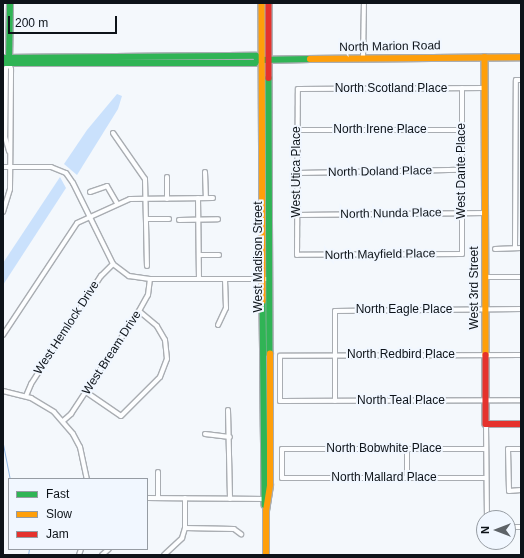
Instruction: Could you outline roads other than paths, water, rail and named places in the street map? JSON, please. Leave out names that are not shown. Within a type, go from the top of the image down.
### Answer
[{"type":"street","points":[[9,154],[4,137],[6,61],[10,3]]},
{"type":"street","name":"West Madison Street","points":[[262,3],[270,279],[266,555]]},
{"type":"street","name":"West Madison Street","points":[[266,499],[262,279],[263,60],[269,3]]},
{"type":"street","points":[[363,58],[364,3]]},
{"type":"street","name":"North Marion Road","points":[[6,61],[248,56],[256,56],[263,60],[521,57]]},
{"type":"street","name":"West 3rd Street","points":[[485,57],[486,510]]},
{"type":"street","points":[[3,212],[10,194],[9,154],[12,69],[6,61]]},
{"type":"street","points":[[515,248],[516,80],[521,80]]},
{"type":"street","name":"West Dante Place","points":[[462,88],[462,254]]},
{"type":"street","name":"North Scotland Place","points":[[298,89],[485,88]]},
{"type":"street","name":"West Utica Place","points":[[297,255],[298,89]]},
{"type":"street","name":"North Irene Place","points":[[298,130],[462,130]]},
{"type":"street","points":[[113,133],[144,175],[147,199],[147,266]]},
{"type":"street","points":[[3,167],[51,168],[63,171],[71,179],[113,264],[129,276],[150,279],[270,279]]},
{"type":"street","name":"North Doland Place","points":[[298,173],[462,170]]},
{"type":"street","points":[[205,172],[206,198]]},
{"type":"street","points":[[167,177],[167,199]]},
{"type":"street","points":[[90,192],[107,186],[117,203]]},
{"type":"street","points":[[198,198],[199,279]]},
{"type":"street","points":[[3,335],[72,230],[89,216],[117,203],[147,199],[213,198]]},
{"type":"street","name":"North Nunda Place","points":[[297,214],[486,213]]},
{"type":"street","points":[[147,220],[169,219]]},
{"type":"street","points":[[179,220],[218,219]]},
{"type":"street","points":[[495,249],[521,248]]},
{"type":"street","name":"North Mayfield Place","points":[[297,255],[462,254]]},
{"type":"street","points":[[199,255],[219,255]]},
{"type":"street","name":"West Hemlock Drive","points":[[26,396],[31,384],[101,276],[113,264]]},
{"type":"street","points":[[486,277],[521,277]]},
{"type":"street","name":"West Bream Drive","points":[[63,421],[72,414],[139,311],[148,295],[150,279]]},
{"type":"street","points":[[218,325],[226,308],[225,279]]},
{"type":"street","name":"North Eagle Place","points":[[335,355],[334,311],[521,309]]},
{"type":"street","points":[[86,392],[121,416],[160,377],[167,359],[165,340],[157,326],[139,311]]},
{"type":"street","name":"North Redbird Place","points":[[280,401],[280,356],[521,354]]},
{"type":"street","points":[[335,355],[335,401]]},
{"type":"street","points":[[3,391],[26,396],[45,405],[63,421],[83,455],[87,478]]},
{"type":"street","name":"North Teal Place","points":[[280,401],[521,400]]},
{"type":"street","points":[[228,410],[230,437],[230,499]]},
{"type":"street","points":[[486,424],[521,424]]},
{"type":"street","points":[[205,434],[230,437]]},
{"type":"street","name":"North Bobwhite Place","points":[[282,478],[282,449],[486,449]]},
{"type":"street","points":[[407,449],[407,478]]},
{"type":"street","points":[[521,449],[508,449],[508,490],[521,490]]},
{"type":"street","points":[[158,472],[158,498]]},
{"type":"street","name":"North Mallard Place","points":[[282,478],[486,478]]},
{"type":"street","points":[[148,498],[266,499]]},
{"type":"street","points":[[164,555],[182,538],[185,528],[185,498]]},
{"type":"street","points":[[185,528],[234,529],[241,534]]},
{"type":"waterway","points":[[3,444],[10,478]]},
{"type":"waterway","points":[[28,555],[29,550]]}]
